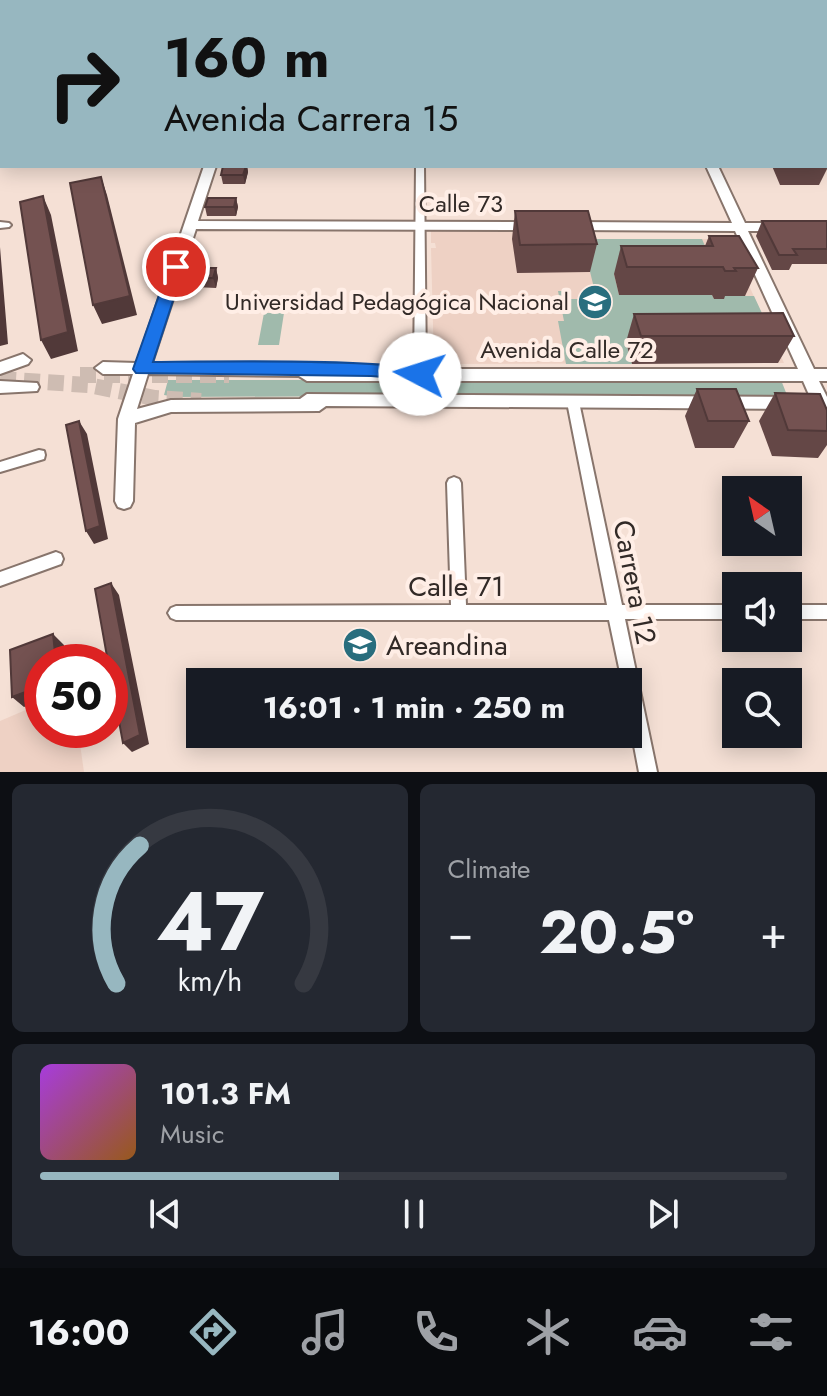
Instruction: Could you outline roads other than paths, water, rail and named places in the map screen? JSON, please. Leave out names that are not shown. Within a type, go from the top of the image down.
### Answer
[{"type":"main road","points":[[124,501],[126,419],[209,168]]},
{"type":"main road","points":[[307,400],[825,407],[713,168]]},
{"type":"main road","name":"Calle 73","points":[[191,225],[541,226]]},
{"type":"main road","points":[[557,226],[798,227]]},
{"type":"main road","points":[[0,368],[23,360]]},
{"type":"main road","points":[[103,368],[371,370],[420,374]]},
{"type":"main road","name":"Avenida Calle 72","points":[[307,375],[827,375]]},
{"type":"main road","points":[[0,387],[31,387]]},
{"type":"main road","points":[[126,419],[178,406],[421,402]]},
{"type":"street","points":[[420,168],[420,374]]},
{"type":"street","name":"Carrera 12","points":[[573,402],[613,612],[648,772]]},
{"type":"street","points":[[0,467],[39,455]]},
{"type":"street","points":[[454,483],[459,613]]},
{"type":"street","points":[[0,579],[56,559]]},
{"type":"street","name":"Calle 71","points":[[176,613],[722,612]]},
{"type":"street","points":[[802,612],[827,612]]},
{"type":"tunnel","points":[[80,375],[229,375]]},
{"type":"tunnel","points":[[0,379],[88,385],[155,398],[201,401]]},
{"type":"place","name":"Universidad Pedagógica Nacional","points":[[595,302]]},
{"type":"place","name":"Areandina","points":[[360,645]]}]
